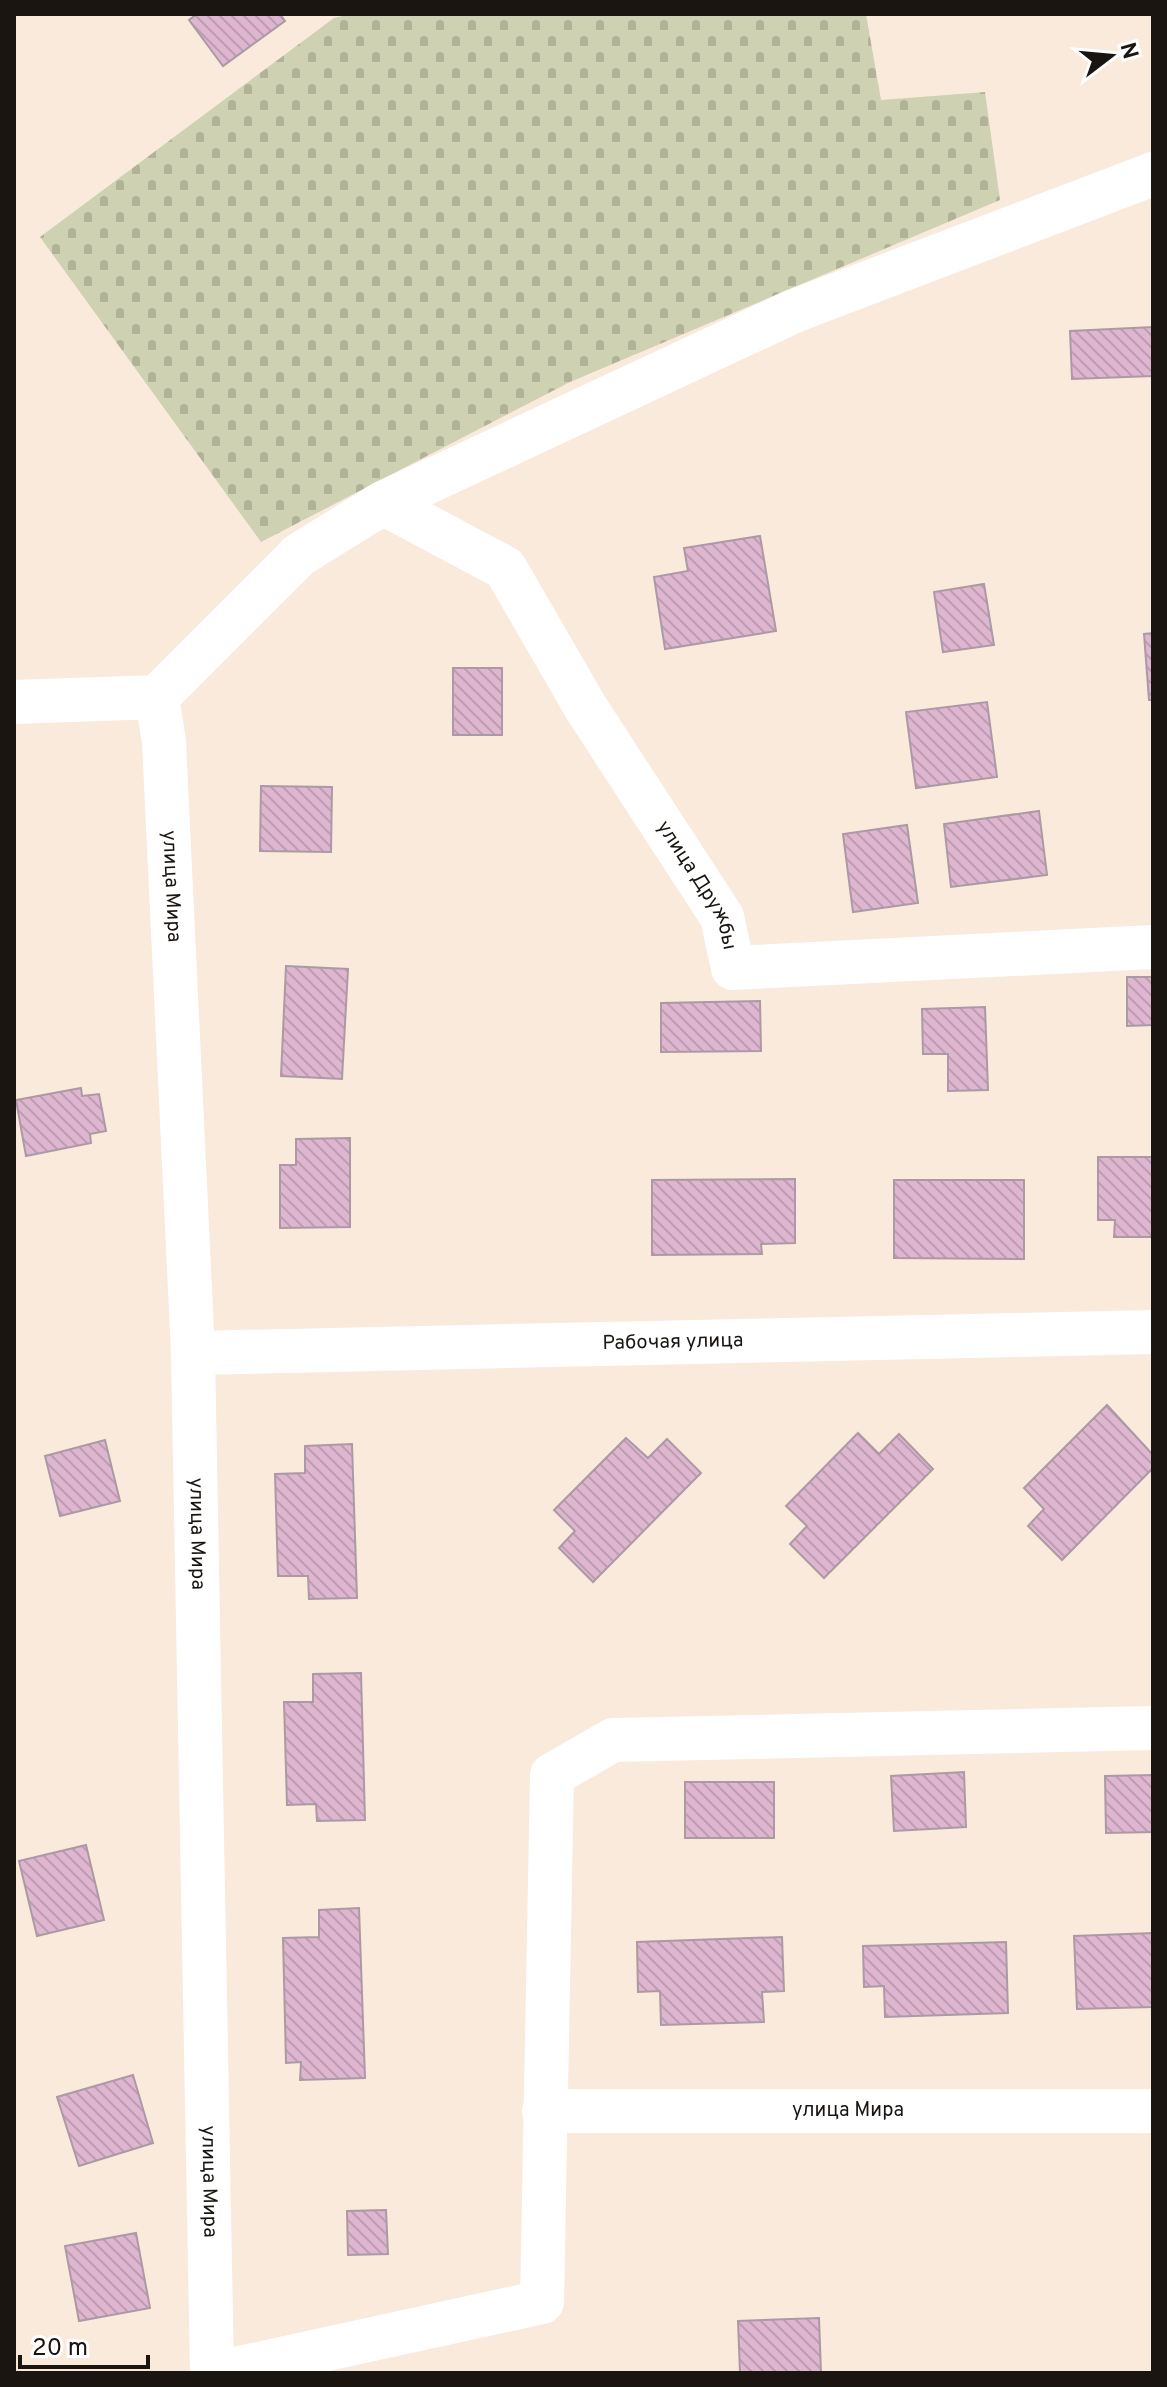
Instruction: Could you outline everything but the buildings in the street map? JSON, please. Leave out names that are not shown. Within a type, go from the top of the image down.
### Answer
[{"type":"street","points":[[14,702],[157,697],[299,555],[383,503],[794,311],[1153,174]]},
{"type":"street","name":"улица Дружбы","points":[[383,503],[505,568],[586,708],[722,917],[733,968],[1153,947]]},
{"type":"street","name":"улица Мира","points":[[157,697],[164,742],[193,1353],[214,2373]]},
{"type":"street","name":"Рабочая улица","points":[[193,1353],[1153,1332]]},
{"type":"street","points":[[214,2373],[542,2302],[552,1775],[613,1740],[1153,1728]]},
{"type":"street","name":"улица Мира","points":[[544,2111],[1153,2111]]},
{"type":"green space","points":[[351,14],[866,14],[881,100],[985,92],[1000,200],[570,382],[261,542],[40,237],[334,18]]}]
